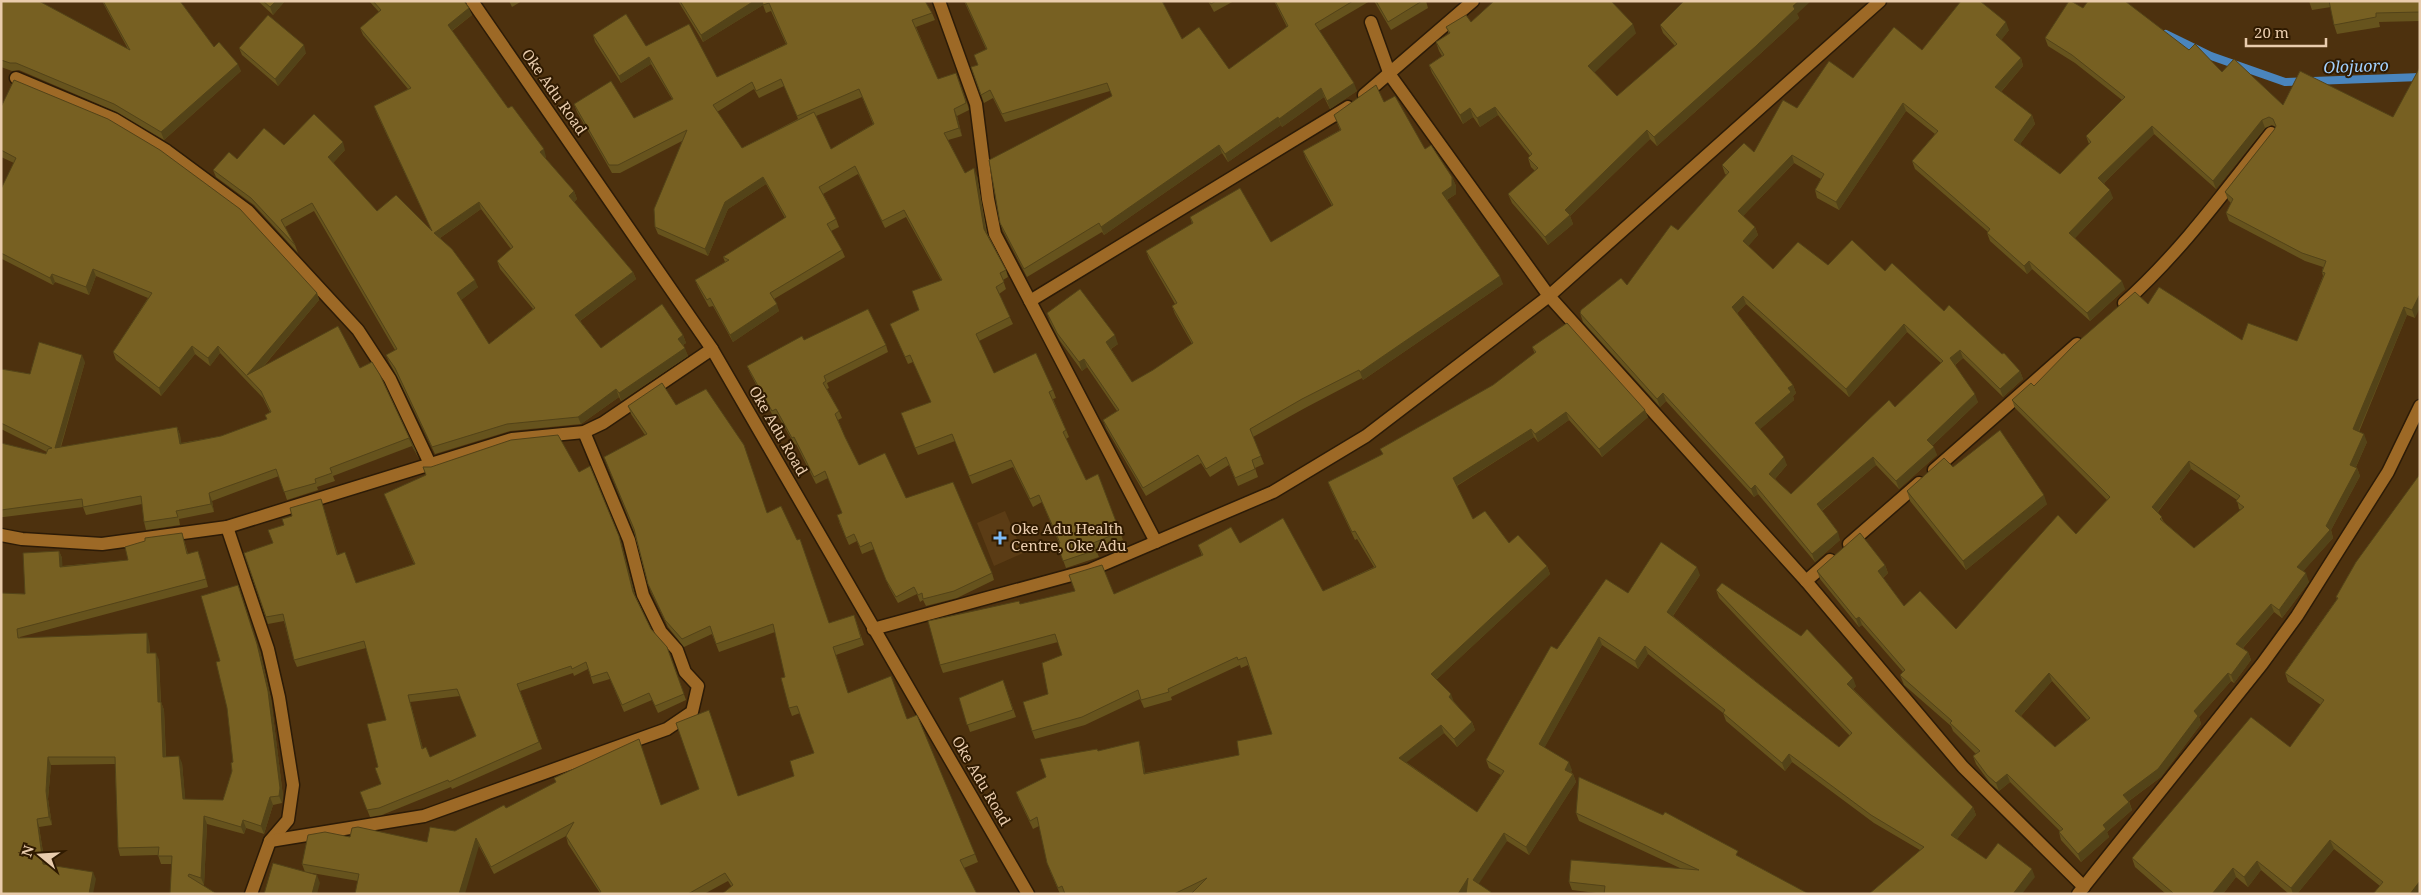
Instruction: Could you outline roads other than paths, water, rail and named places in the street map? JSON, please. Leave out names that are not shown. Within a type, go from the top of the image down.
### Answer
[{"type":"street","name":"Oke Adu Road","points":[[472,1],[712,349],[1028,894]]},
{"type":"street","points":[[939,1],[976,104],[988,199],[995,234],[1156,542]]},
{"type":"street","points":[[1030,301],[1353,104],[1473,1]]},
{"type":"street","points":[[873,628],[1090,570],[1273,492],[1366,436],[1549,296],[1880,1]]},
{"type":"street","points":[[1371,22],[1390,74],[1549,296],[1806,581],[1963,767],[2081,890],[2256,672],[2297,616],[2388,472],[2420,406]]},
{"type":"street","points":[[16,78],[114,119],[167,151],[248,211],[358,330],[390,380],[431,466]]},
{"type":"street","points":[[2116,309],[2146,283],[2189,236],[2272,133]]},
{"type":"street","points":[[1806,581],[2087,336]]},
{"type":"street","points":[[1,535],[22,539],[102,544],[227,527],[431,466],[512,439],[584,432],[603,423],[712,349]]},
{"type":"street","points":[[270,841],[424,816],[667,730],[692,712],[698,686],[685,672],[676,650],[661,632],[643,595],[629,540],[584,432]]},
{"type":"street","points":[[227,527],[268,649],[280,697],[293,786],[288,820],[270,841],[251,894]]},
{"type":"waterway","name":"Olojuoro","points":[[2166,34],[2211,56],[2285,82],[2420,77]]},
{"type":"place","name":"Oke Adu Health Centre, Oke Adu","points":[[1000,538]]}]
